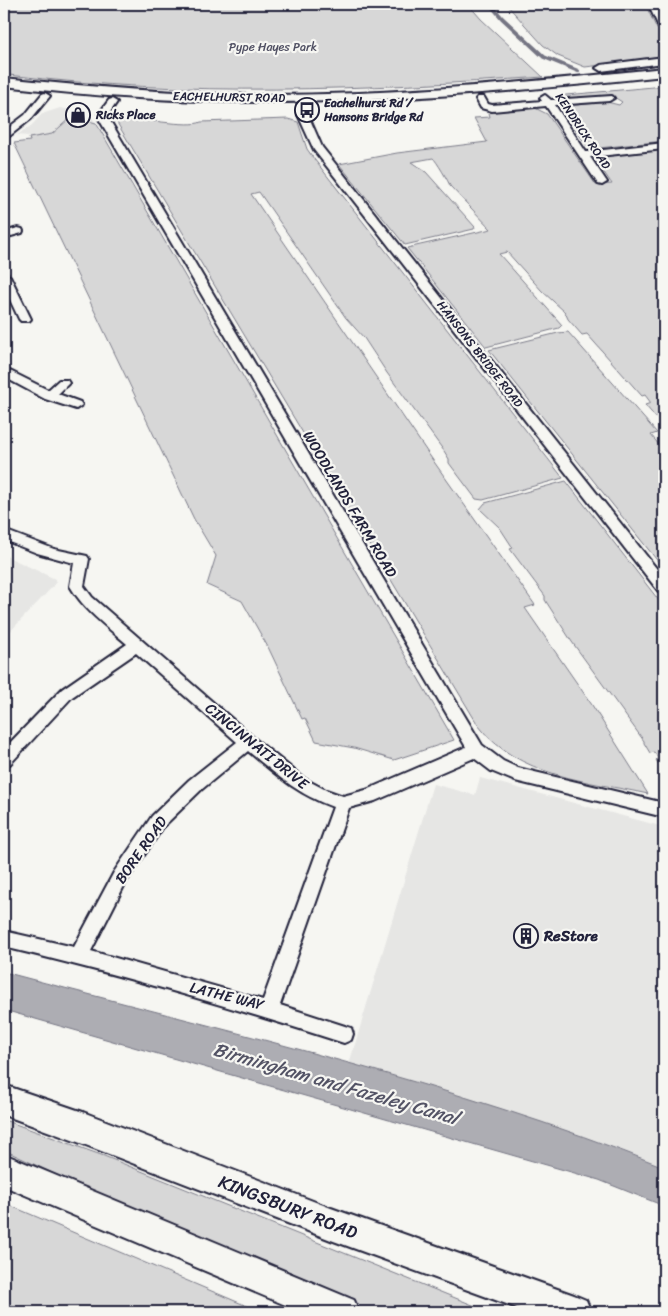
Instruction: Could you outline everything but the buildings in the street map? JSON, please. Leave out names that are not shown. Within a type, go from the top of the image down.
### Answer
[{"type":"highway","name":"KINGSBURY ROAD","points":[[4,1100],[83,1128],[331,1224],[574,1312]]},
{"type":"highway","points":[[4,1170],[342,1312]]},
{"type":"main road","name":"EACHELHURST ROAD","points":[[4,92],[49,92],[234,107],[389,99],[664,72]]},
{"type":"main road","name":"EACHELHURST ROAD","points":[[4,82],[49,92],[112,102],[133,99]]},
{"type":"main road","name":"EACHELHURST ROAD","points":[[389,99],[546,99],[664,83]]},
{"type":"street","points":[[652,4],[664,29]]},
{"type":"street","points":[[601,68],[664,60]]},
{"type":"street","points":[[4,136],[28,116],[49,92]]},
{"type":"street","name":"EACHELHURST ROAD","points":[[546,99],[609,98]]},
{"type":"street","name":"KENDRICK ROAD","points":[[546,99],[602,182]]},
{"type":"street","name":"WOODLANDS FARM ROAD","points":[[112,102],[103,115],[104,119],[476,750],[497,766],[515,774],[664,810]]},
{"type":"street","name":"HANSONS BRIDGE ROAD","points":[[303,115],[317,148],[664,588]]},
{"type":"street","points":[[584,155],[664,146]]},
{"type":"street","points":[[4,235],[18,231]]},
{"type":"street","points":[[4,276],[25,319]]},
{"type":"street","points":[[4,372],[49,396],[76,405]]},
{"type":"street","points":[[49,396],[63,383]]},
{"type":"street","name":"CINCINNATI DRIVE","points":[[4,535],[46,552],[82,559],[78,586],[87,601],[248,742],[300,784],[320,796],[343,803]]},
{"type":"street","points":[[4,759],[67,693],[137,645]]},
{"type":"street","name":"BORE ROAD","points":[[80,956],[120,877],[158,820],[195,785],[248,742]]},
{"type":"street","points":[[343,803],[397,786],[476,750]]},
{"type":"street","name":"LATHE WAY","points":[[4,938],[80,956],[269,1010],[343,803]]},
{"type":"street","points":[[269,1010],[344,1034]]},
{"type":"shaded area","points":[[60,108],[88,113],[96,123],[85,120],[72,122],[70,118],[52,134],[29,138],[28,136],[17,135],[31,126],[42,114]]},
{"type":"shaded area","points":[[4,555],[55,579],[57,582],[4,638]]},
{"type":"shaded area","name":"ReStore","points":[[480,778],[664,827],[664,1167],[611,1146],[349,1064],[433,784],[475,795]]},
{"type":"green space","name":"Pype Hayes Park","points":[[4,4],[468,4],[481,19],[543,77],[342,88],[209,89],[76,82],[9,75],[4,74]]},
{"type":"green space","points":[[506,4],[645,4],[657,29],[664,37],[664,58],[585,67],[558,56],[543,45]]},
{"type":"green space","points":[[664,86],[664,141],[599,148],[588,147],[562,111],[562,108],[607,102],[619,105],[622,102],[611,95],[555,100],[566,95]]},
{"type":"green space","points":[[535,108],[547,114],[596,185],[612,184],[596,161],[599,157],[664,149],[664,427],[645,405],[651,403],[645,395],[642,396],[587,334],[582,335],[568,319],[565,312],[542,291],[507,252],[499,254],[562,325],[559,328],[486,347],[407,248],[491,229],[450,186],[433,158],[411,162],[426,172],[475,227],[474,229],[405,245],[339,164],[397,153],[487,142],[474,118],[490,117],[489,113],[491,112]]},
{"type":"green space","points":[[121,117],[186,124],[288,119],[298,122],[307,149],[314,159],[563,478],[483,500],[476,499],[449,463],[449,459],[444,451],[364,338],[346,318],[259,192],[251,194],[432,459],[535,605],[525,608],[592,705],[648,794],[579,780],[533,766],[513,756],[494,742],[478,725],[116,121]]},
{"type":"green space","points":[[70,118],[73,122],[85,120],[96,123],[454,740],[394,760],[354,748],[316,741],[305,718],[302,719],[269,649],[242,601],[207,585],[216,556],[194,519],[14,143],[30,141],[29,138],[52,134]]},
{"type":"green space","points":[[568,332],[657,433],[651,435],[664,451],[664,569],[489,350]]},
{"type":"green space","points":[[566,481],[664,607],[664,772],[656,760],[658,758],[654,752],[650,753],[644,741],[572,642],[545,600],[545,596],[510,549],[513,548],[500,528],[480,509],[485,503]]},
{"type":"green space","points":[[4,1120],[104,1156],[490,1312],[367,1312],[179,1233],[4,1150]]},
{"type":"green space","points":[[4,1203],[261,1312],[4,1312]]},
{"type":"water","name":"Birmingham and Fazeley Canal","points":[[4,972],[337,1060],[502,1109],[584,1137],[664,1167],[664,1206],[599,1180],[4,1010]]},
{"type":"waterway","points":[[490,4],[502,18],[544,57],[578,71]]},
{"type":"place","name":"Eachelhurst Rd / Hansons Bridge Rd","points":[[307,110]]},
{"type":"place","name":"Ricks Place","points":[[78,115]]},
{"type":"place","name":"ReStore","points":[[526,936]]}]
